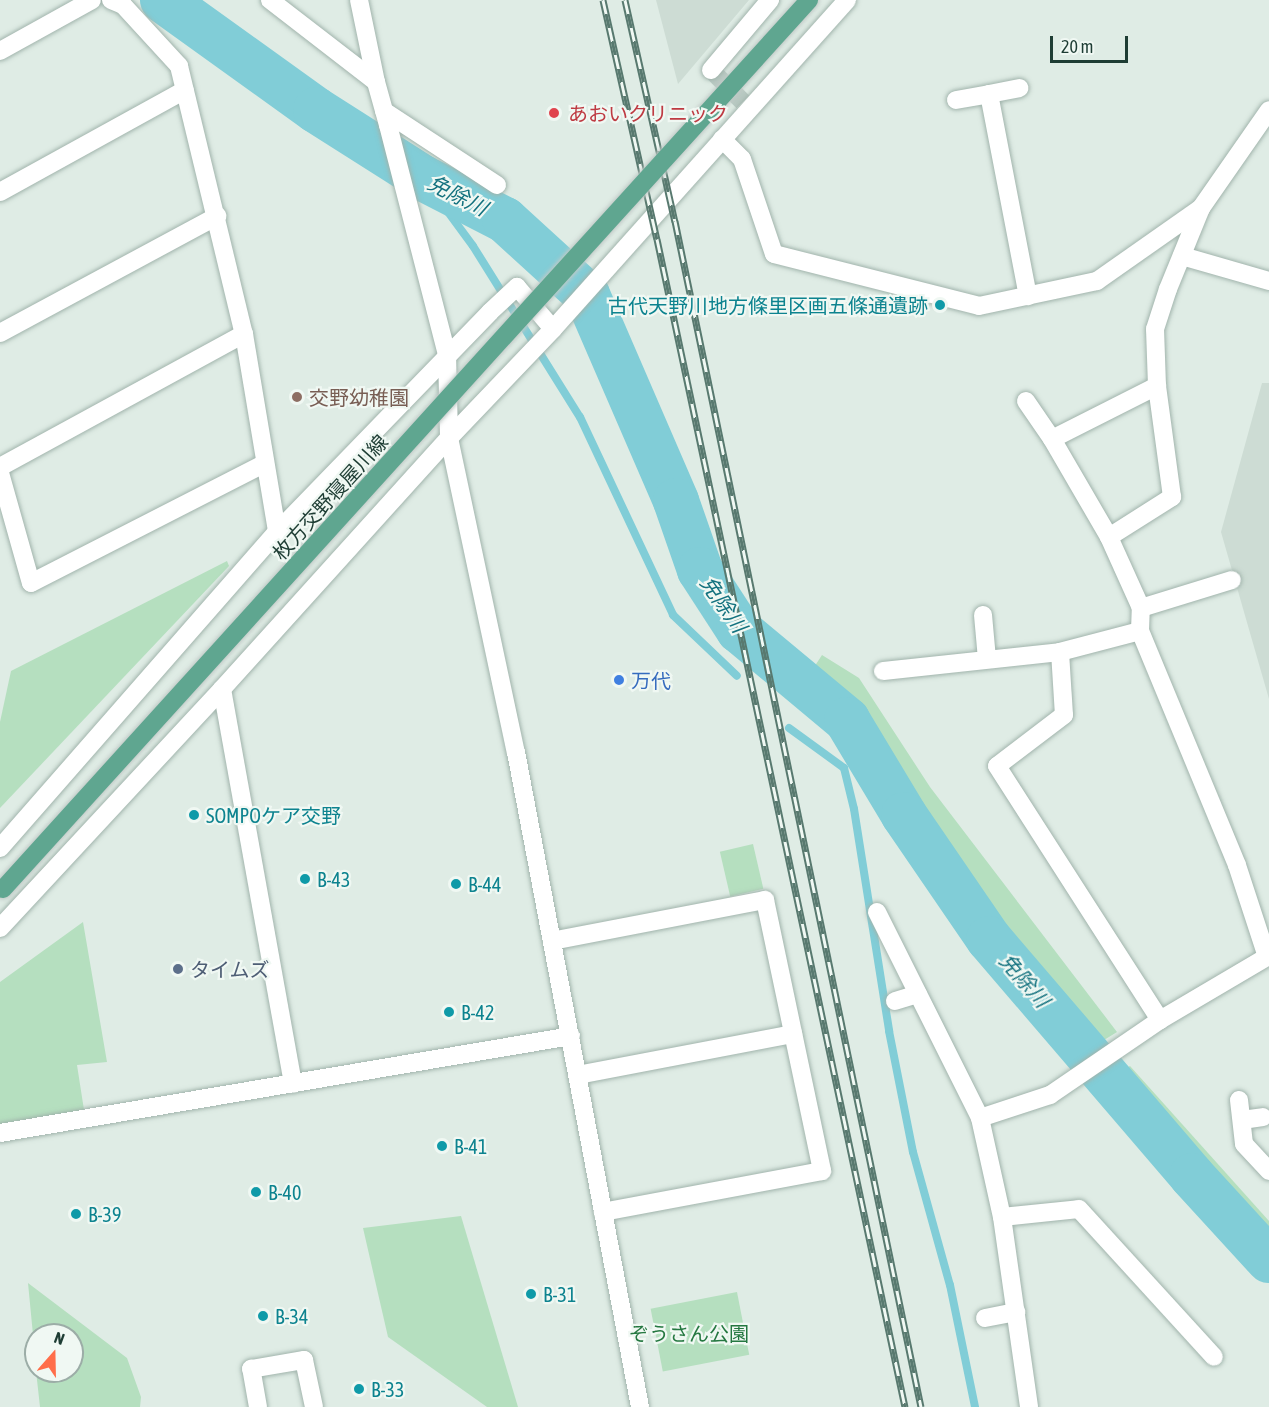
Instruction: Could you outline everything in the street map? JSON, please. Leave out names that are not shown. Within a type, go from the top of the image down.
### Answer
[{"type":"main road","name":"枚方交野寝屋川線","points":[[3,889],[809,0]]},
{"type":"street","points":[[0,51],[92,0]]},
{"type":"street","points":[[270,0],[376,82]]},
{"type":"street","points":[[359,0],[376,82],[447,354],[449,438],[486,606],[571,1036],[640,1407]]},
{"type":"street","points":[[711,70],[770,0]]},
{"type":"street","points":[[0,928],[222,689],[449,438],[551,332],[847,0]]},
{"type":"street","points":[[121,2],[179,66],[244,334],[277,532]]},
{"type":"street","points":[[956,100],[1019,88]]},
{"type":"street","points":[[0,192],[185,90]]},
{"type":"street","points":[[989,94],[1028,296]]},
{"type":"street","points":[[1109,537],[1172,497],[1156,386],[1155,329],[1201,208],[1269,110]]},
{"type":"street","points":[[386,118],[497,185]]},
{"type":"street","points":[[722,140],[742,159],[774,254],[979,306],[1097,281],[1201,208]]},
{"type":"street","points":[[0,333],[217,216]]},
{"type":"street","points":[[1182,256],[1269,280]]},
{"type":"street","points":[[0,848],[277,532],[447,354],[493,310],[517,288],[551,332]]},
{"type":"street","points":[[0,467],[244,334]]},
{"type":"street","points":[[1052,439],[1156,386]]},
{"type":"street","points":[[980,1118],[1050,1095],[1160,1020],[1268,966],[1237,865],[1140,631],[1142,608],[1109,537],[1052,439],[1026,401]]},
{"type":"street","points":[[0,473],[32,583],[265,463]]},
{"type":"street","points":[[1142,608],[1232,580]]},
{"type":"street","points":[[983,615],[987,659]]},
{"type":"street","points":[[883,670],[1060,652],[1140,631]]},
{"type":"street","points":[[1060,652],[1064,715],[997,766],[1160,1020]]},
{"type":"street","points":[[222,689],[292,1084]]},
{"type":"street","points":[[552,941],[765,900],[822,1171],[603,1212]]},
{"type":"street","points":[[877,912],[980,1118],[1002,1217],[1029,1407]]},
{"type":"street","points":[[895,1000],[918,994]]},
{"type":"street","points":[[578,1075],[793,1034]]},
{"type":"street","points":[[0,1133],[571,1036]]},
{"type":"street","points":[[1239,1100],[1244,1144],[1269,1171]]},
{"type":"street","points":[[1242,1120],[1263,1117]]},
{"type":"street","points":[[1002,1217],[1079,1209],[1214,1357]]},
{"type":"street","points":[[985,1318],[1016,1312]]},
{"type":"street","points":[[258,1407],[251,1369],[304,1360],[314,1407]]},
{"type":"shaded area","points":[[656,0],[749,0],[678,84]]},
{"type":"shaded area","points":[[1262,383],[1269,383],[1269,699],[1221,532]]},
{"type":"green space","points":[[227,561],[229,566],[0,808],[0,722],[11,671]]},
{"type":"green space","points":[[822,655],[859,678],[930,787],[1117,1032],[1088,1050],[996,939],[849,719],[805,681]]},
{"type":"green space","points":[[753,844],[763,889],[730,896],[720,852]]},
{"type":"green space","points":[[83,922],[107,1062],[77,1065],[84,1110],[0,1124],[0,982]]},
{"type":"green space","points":[[1130,1066],[1269,1221],[1269,1252],[1217,1198],[1113,1076]]},
{"type":"green space","points":[[461,1216],[518,1407],[487,1407],[388,1337],[363,1228]]},
{"type":"green space","points":[[28,1283],[81,1323],[32,1323]]},
{"type":"green space","name":"ぞうさん公園","points":[[737,1292],[749,1355],[663,1372],[651,1309]]},
{"type":"green space","points":[[84,1325],[127,1358],[141,1397],[140,1407],[40,1407],[37,1383],[84,1383]]},
{"type":"waterway","name":"免除川","points":[[163,0],[316,110],[423,178],[505,220],[587,295],[676,501],[700,570],[739,630],[847,720],[904,815],[989,939],[1192,1176],[1269,1260]]},
{"type":"waterway","points":[[423,178],[473,246],[580,417],[673,615],[737,676]]},
{"type":"waterway","points":[[789,728],[844,768],[854,809],[889,1031],[913,1152],[950,1285],[975,1407]]},
{"type":"tunnel","points":[[711,70],[749,108]]},
{"type":"railway","points":[[603,0],[657,239],[905,1407]]},
{"type":"railway","points":[[625,0],[675,221],[921,1407]]},
{"type":"place","name":"あおいクリニック","points":[[554,113]]},
{"type":"place","name":"古代天野川地方條里区画五條通遺跡","points":[[940,305]]},
{"type":"place","name":"交野幼稚園","points":[[297,397]]},
{"type":"place","name":"万代","points":[[619,680]]},
{"type":"place","name":"SOMPOケア交野","points":[[194,815]]},
{"type":"place","name":"B-43","points":[[305,879]]},
{"type":"place","name":"B-44","points":[[456,884]]},
{"type":"place","name":"タイムズ","points":[[178,969]]},
{"type":"place","name":"B-42","points":[[449,1012]]},
{"type":"place","name":"B-41","points":[[442,1146]]},
{"type":"place","name":"B-40","points":[[256,1192]]},
{"type":"place","name":"B-39","points":[[76,1214]]},
{"type":"place","name":"B-31","points":[[531,1294]]},
{"type":"place","name":"B-34","points":[[263,1316]]},
{"type":"place","name":"B-33","points":[[359,1389]]}]
